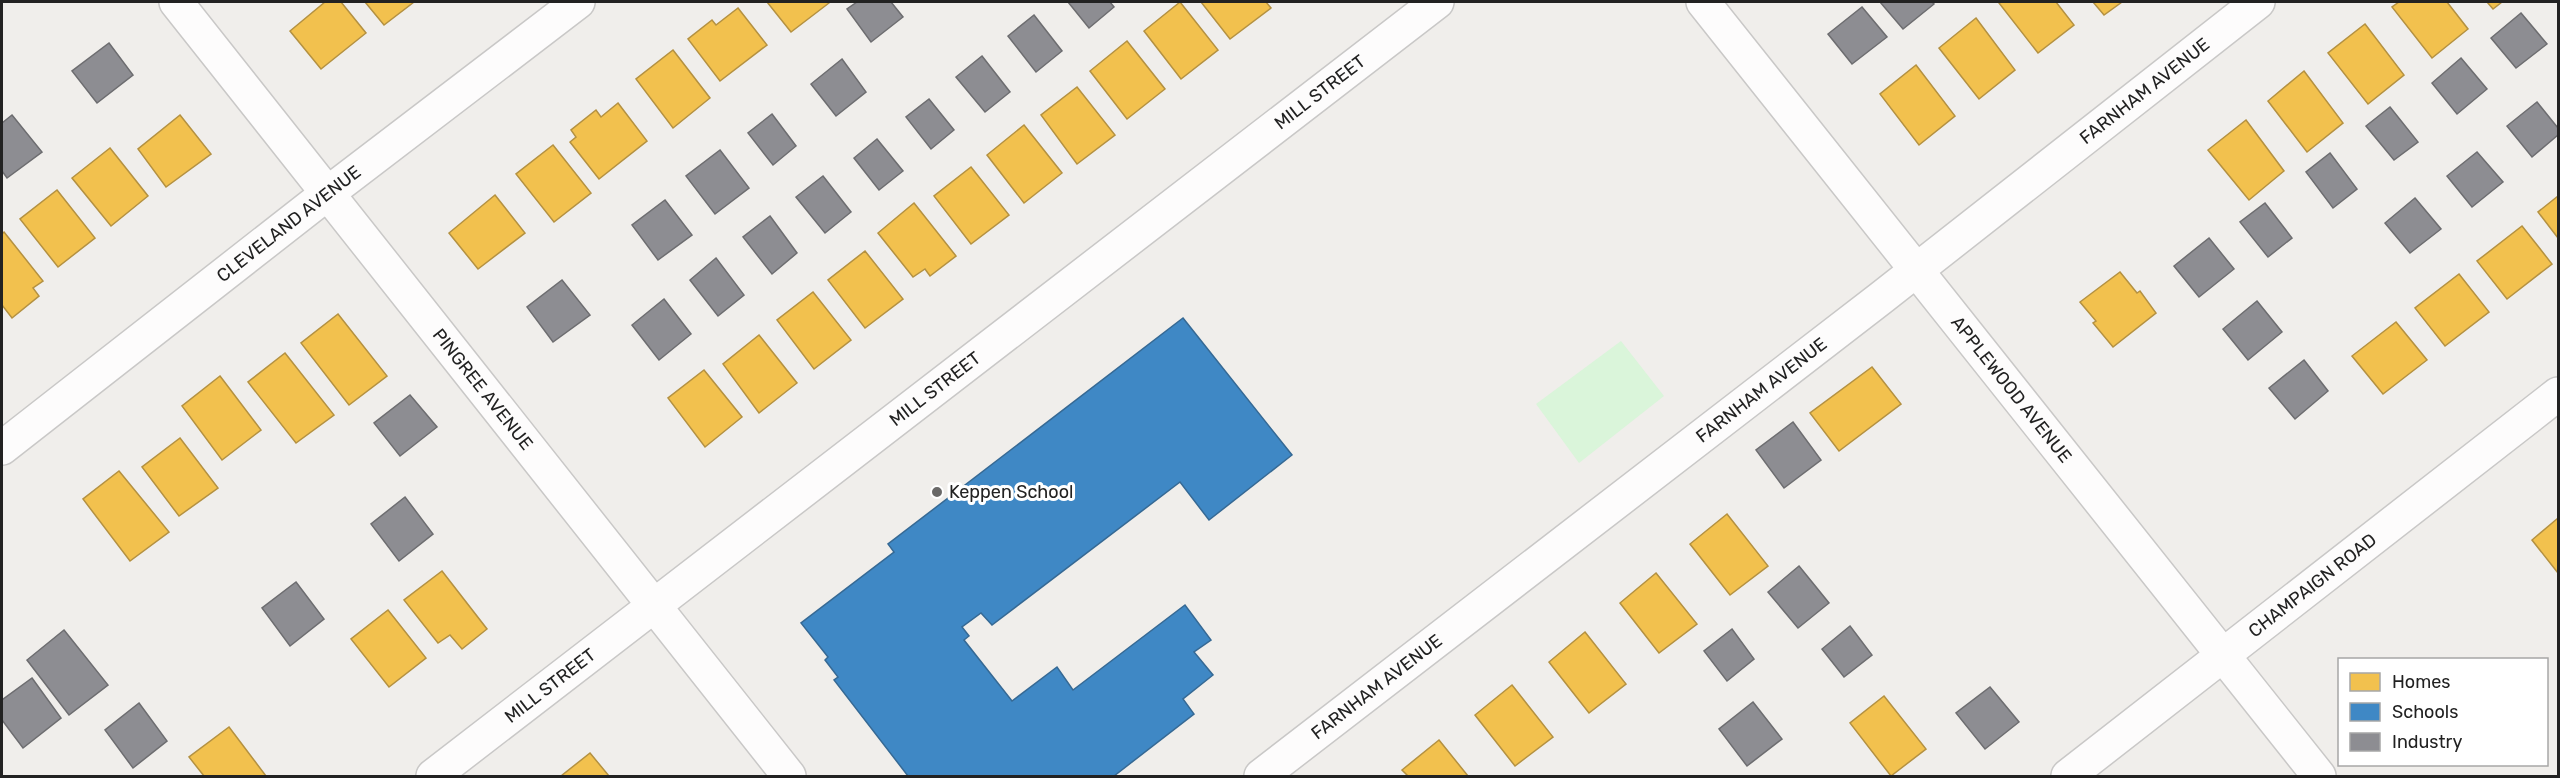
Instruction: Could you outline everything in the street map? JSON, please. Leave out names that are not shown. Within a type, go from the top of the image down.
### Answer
[{"type":"street","name":"PINGREE AVENUE","points":[[176,2],[789,777]]},
{"type":"street","name":"CLEVELAND AVENUE","points":[[2,448],[328,193],[578,2]]},
{"type":"street","name":"MILL STREET","points":[[433,777],[1437,2]]},
{"type":"street","name":"APPLEWOOD AVENUE","points":[[1703,2],[2319,777]]},
{"type":"street","name":"FARNHAM AVENUE","points":[[1261,777],[2258,2]]},
{"type":"street","name":"CHAMPAIGN ROAD","points":[[2068,777],[2559,394]]},
{"type":"green space","points":[[1621,341],[1664,396],[1579,463],[1536,404]]},
{"type":"building: Homes","points":[[325,2],[341,2],[366,33],[321,69],[290,31]]},
{"type":"building: Homes","points":[[365,2],[414,2],[384,25]]},
{"type":"building: Homes","points":[[767,2],[827,2],[829,3],[791,32]]},
{"type":"building: Homes","points":[[1180,2],[1218,50],[1181,79],[1144,31]]},
{"type":"building: Homes","points":[[1201,2],[1266,2],[1271,8],[1230,39]]},
{"type":"building: Homes","points":[[2056,2],[2074,25],[2038,53],[1999,3]]},
{"type":"building: Homes","points":[[2093,2],[2122,2],[2104,15]]},
{"type":"building: Homes","points":[[2399,2],[2447,2],[2468,29],[2432,58],[2392,7]]},
{"type":"building: Homes","points":[[2487,2],[2502,2],[2493,9]]},
{"type":"building: Homes","points":[[738,8],[767,45],[720,81],[688,39],[712,20],[716,25]]},
{"type":"building: Homes","points":[[1976,18],[2015,70],[1979,99],[1939,48]]},
{"type":"building: Homes","points":[[2365,24],[2404,75],[2368,104],[2328,53]]},
{"type":"building: Homes","points":[[1127,41],[1165,89],[1127,119],[1090,71]]},
{"type":"building: Homes","points":[[673,50],[710,98],[673,128],[636,79]]},
{"type":"building: Homes","points":[[1916,65],[1955,116],[1919,145],[1880,94]]},
{"type":"building: Homes","points":[[2304,71],[2343,123],[2307,152],[2268,101]]},
{"type":"building: Homes","points":[[1077,87],[1115,135],[1077,164],[1041,115]]},
{"type":"building: Homes","points":[[618,103],[647,141],[599,179],[570,142],[576,137],[571,130],[596,110],[601,117]]},
{"type":"building: Homes","points":[[180,115],[211,154],[166,187],[138,149]]},
{"type":"building: Homes","points":[[2246,120],[2284,171],[2249,200],[2208,150]]},
{"type":"building: Homes","points":[[1024,125],[1062,173],[1024,203],[987,155]]},
{"type":"building: Homes","points":[[553,145],[591,193],[554,222],[516,174]]},
{"type":"building: Homes","points":[[110,148],[148,196],[111,226],[72,178]]},
{"type":"building: Homes","points":[[971,167],[1009,215],[971,244],[934,196]]},
{"type":"building: Homes","points":[[57,190],[95,238],[58,267],[20,219]]},
{"type":"building: Homes","points":[[495,195],[525,233],[478,269],[449,233]]},
{"type":"building: Homes","points":[[2558,196],[2558,238],[2538,212]]},
{"type":"building: Homes","points":[[914,203],[956,256],[930,276],[925,269],[913,277],[878,233]]},
{"type":"building: Homes","points":[[2522,226],[2552,264],[2507,299],[2477,261]]},
{"type":"building: Homes","points":[[4,232],[43,281],[33,288],[39,296],[12,318],[2,305],[2,234]]},
{"type":"building: Homes","points":[[865,251],[903,299],[865,328],[828,280]]},
{"type":"building: Homes","points":[[2120,272],[2137,293],[2140,291],[2156,313],[2113,347],[2093,323],[2096,321],[2080,302]]},
{"type":"building: Homes","points":[[2459,274],[2489,312],[2445,346],[2415,308]]},
{"type":"building: Homes","points":[[813,292],[851,340],[814,369],[777,320]]},
{"type":"building: Homes","points":[[338,314],[387,376],[349,405],[301,343]]},
{"type":"building: Homes","points":[[2396,322],[2427,360],[2383,394],[2352,356]]},
{"type":"building: Homes","points":[[759,335],[797,383],[759,413],[723,364]]},
{"type":"building: Homes","points":[[285,353],[334,415],[296,443],[248,382]]},
{"type":"building: Homes","points":[[1872,367],[1901,404],[1839,451],[1810,413]]},
{"type":"building: Homes","points":[[704,370],[742,417],[705,447],[668,398]]},
{"type":"building: Homes","points":[[220,376],[261,430],[222,460],[182,406]]},
{"type":"building: Homes","points":[[180,438],[218,488],[179,516],[142,467]]},
{"type":"building: Homes","points":[[119,471],[169,532],[130,561],[83,499]]},
{"type":"building: Homes","points":[[1727,514],[1768,566],[1730,595],[1690,544]]},
{"type":"building: Homes","points":[[2558,518],[2558,573],[2532,540]]},
{"type":"building: Homes","points":[[442,571],[487,629],[462,649],[450,635],[438,643],[404,600]]},
{"type":"building: Homes","points":[[1656,573],[1697,624],[1659,653],[1620,603]]},
{"type":"building: Homes","points":[[388,610],[426,658],[389,687],[351,639]]},
{"type":"building: Homes","points":[[1585,632],[1626,684],[1589,713],[1549,662]]},
{"type":"building: Homes","points":[[1512,685],[1553,737],[1515,766],[1475,715]]},
{"type":"building: Homes","points":[[1884,696],[1926,749],[1891,776],[1850,723]]},
{"type":"building: Homes","points":[[229,727],[266,776],[204,776],[189,757]]},
{"type":"building: Homes","points":[[1439,740],[1468,776],[1408,776],[1402,770]]},
{"type":"building: Homes","points":[[590,753],[609,776],[561,776]]},
{"type":"building: Schools","name":"Keppen School","points":[[1183,318],[1292,455],[1209,520],[1180,482],[992,625],[981,613],[962,627],[969,636],[964,640],[1012,701],[1057,667],[1073,690],[1185,605],[1211,640],[1194,652],[1213,675],[1183,699],[1194,714],[1114,776],[908,776],[834,680],[838,677],[825,660],[828,657],[801,623],[894,552],[888,544]]},
{"type":"building: Industry","points":[[857,2],[891,2],[903,17],[871,42],[847,9]]},
{"type":"building: Industry","points":[[1068,2],[1110,2],[1114,7],[1089,28]]},
{"type":"building: Industry","points":[[1880,2],[1932,2],[1934,4],[1903,29]]},
{"type":"building: Industry","points":[[1862,7],[1887,37],[1852,64],[1828,34]]},
{"type":"building: Industry","points":[[2521,13],[2547,44],[2516,68],[2491,38]]},
{"type":"building: Industry","points":[[1034,15],[1062,51],[1036,72],[1008,36]]},
{"type":"building: Industry","points":[[109,43],[133,75],[97,103],[72,71]]},
{"type":"building: Industry","points":[[982,56],[1010,92],[985,112],[956,77]]},
{"type":"building: Industry","points":[[2461,58],[2487,89],[2457,114],[2432,83]]},
{"type":"building: Industry","points":[[842,59],[866,92],[836,116],[811,84]]},
{"type":"building: Industry","points":[[929,99],[954,130],[931,149],[906,117]]},
{"type":"building: Industry","points":[[2537,102],[2558,128],[2558,135],[2532,157],[2507,126]]},
{"type":"building: Industry","points":[[2390,107],[2418,142],[2394,160],[2366,126]]},
{"type":"building: Industry","points":[[772,114],[796,146],[773,165],[748,133]]},
{"type":"building: Industry","points":[[12,115],[42,152],[7,178],[2,171],[2,123]]},
{"type":"building: Industry","points":[[877,139],[903,171],[879,190],[854,158]]},
{"type":"building: Industry","points":[[720,150],[749,188],[715,214],[686,176]]},
{"type":"building: Industry","points":[[2477,152],[2503,182],[2472,207],[2447,176]]},
{"type":"building: Industry","points":[[2330,153],[2357,189],[2333,208],[2306,172]]},
{"type":"building: Industry","points":[[823,176],[851,212],[825,233],[796,197]]},
{"type":"building: Industry","points":[[2415,198],[2441,229],[2410,253],[2385,223]]},
{"type":"building: Industry","points":[[665,200],[692,235],[658,260],[632,225]]},
{"type":"building: Industry","points":[[2265,203],[2292,238],[2268,257],[2240,222]]},
{"type":"building: Industry","points":[[770,216],[797,253],[772,274],[743,237]]},
{"type":"building: Industry","points":[[2209,238],[2234,269],[2199,297],[2174,266]]},
{"type":"building: Industry","points":[[716,258],[744,295],[718,316],[690,280]]},
{"type":"building: Industry","points":[[562,280],[590,315],[553,342],[527,307]]},
{"type":"building: Industry","points":[[664,299],[691,334],[659,360],[632,325]]},
{"type":"building: Industry","points":[[2257,301],[2282,332],[2248,360],[2223,329]]},
{"type":"building: Industry","points":[[2304,360],[2328,391],[2295,419],[2269,388]]},
{"type":"building: Industry","points":[[410,395],[437,427],[400,456],[374,423]]},
{"type":"building: Industry","points":[[1793,422],[1821,460],[1784,488],[1756,450]]},
{"type":"building: Industry","points":[[405,497],[433,534],[399,561],[371,524]]},
{"type":"building: Industry","points":[[1799,566],[1829,603],[1798,628],[1768,592]]},
{"type":"building: Industry","points":[[296,582],[324,619],[290,646],[262,608]]},
{"type":"building: Industry","points":[[1850,626],[1872,655],[1844,677],[1822,649]]},
{"type":"building: Industry","points":[[1732,629],[1754,659],[1727,681],[1704,651]]},
{"type":"building: Industry","points":[[64,630],[108,685],[69,715],[27,660]]},
{"type":"building: Industry","points":[[32,678],[61,718],[23,748],[2,720],[2,700]]},
{"type":"building: Industry","points":[[1990,687],[2019,722],[1985,749],[1956,713]]},
{"type":"building: Industry","points":[[1753,702],[1782,739],[1747,766],[1719,729]]},
{"type":"building: Industry","points":[[139,703],[167,741],[133,768],[105,730]]},
{"type":"place","name":"Keppen School","points":[[937,492]]}]
